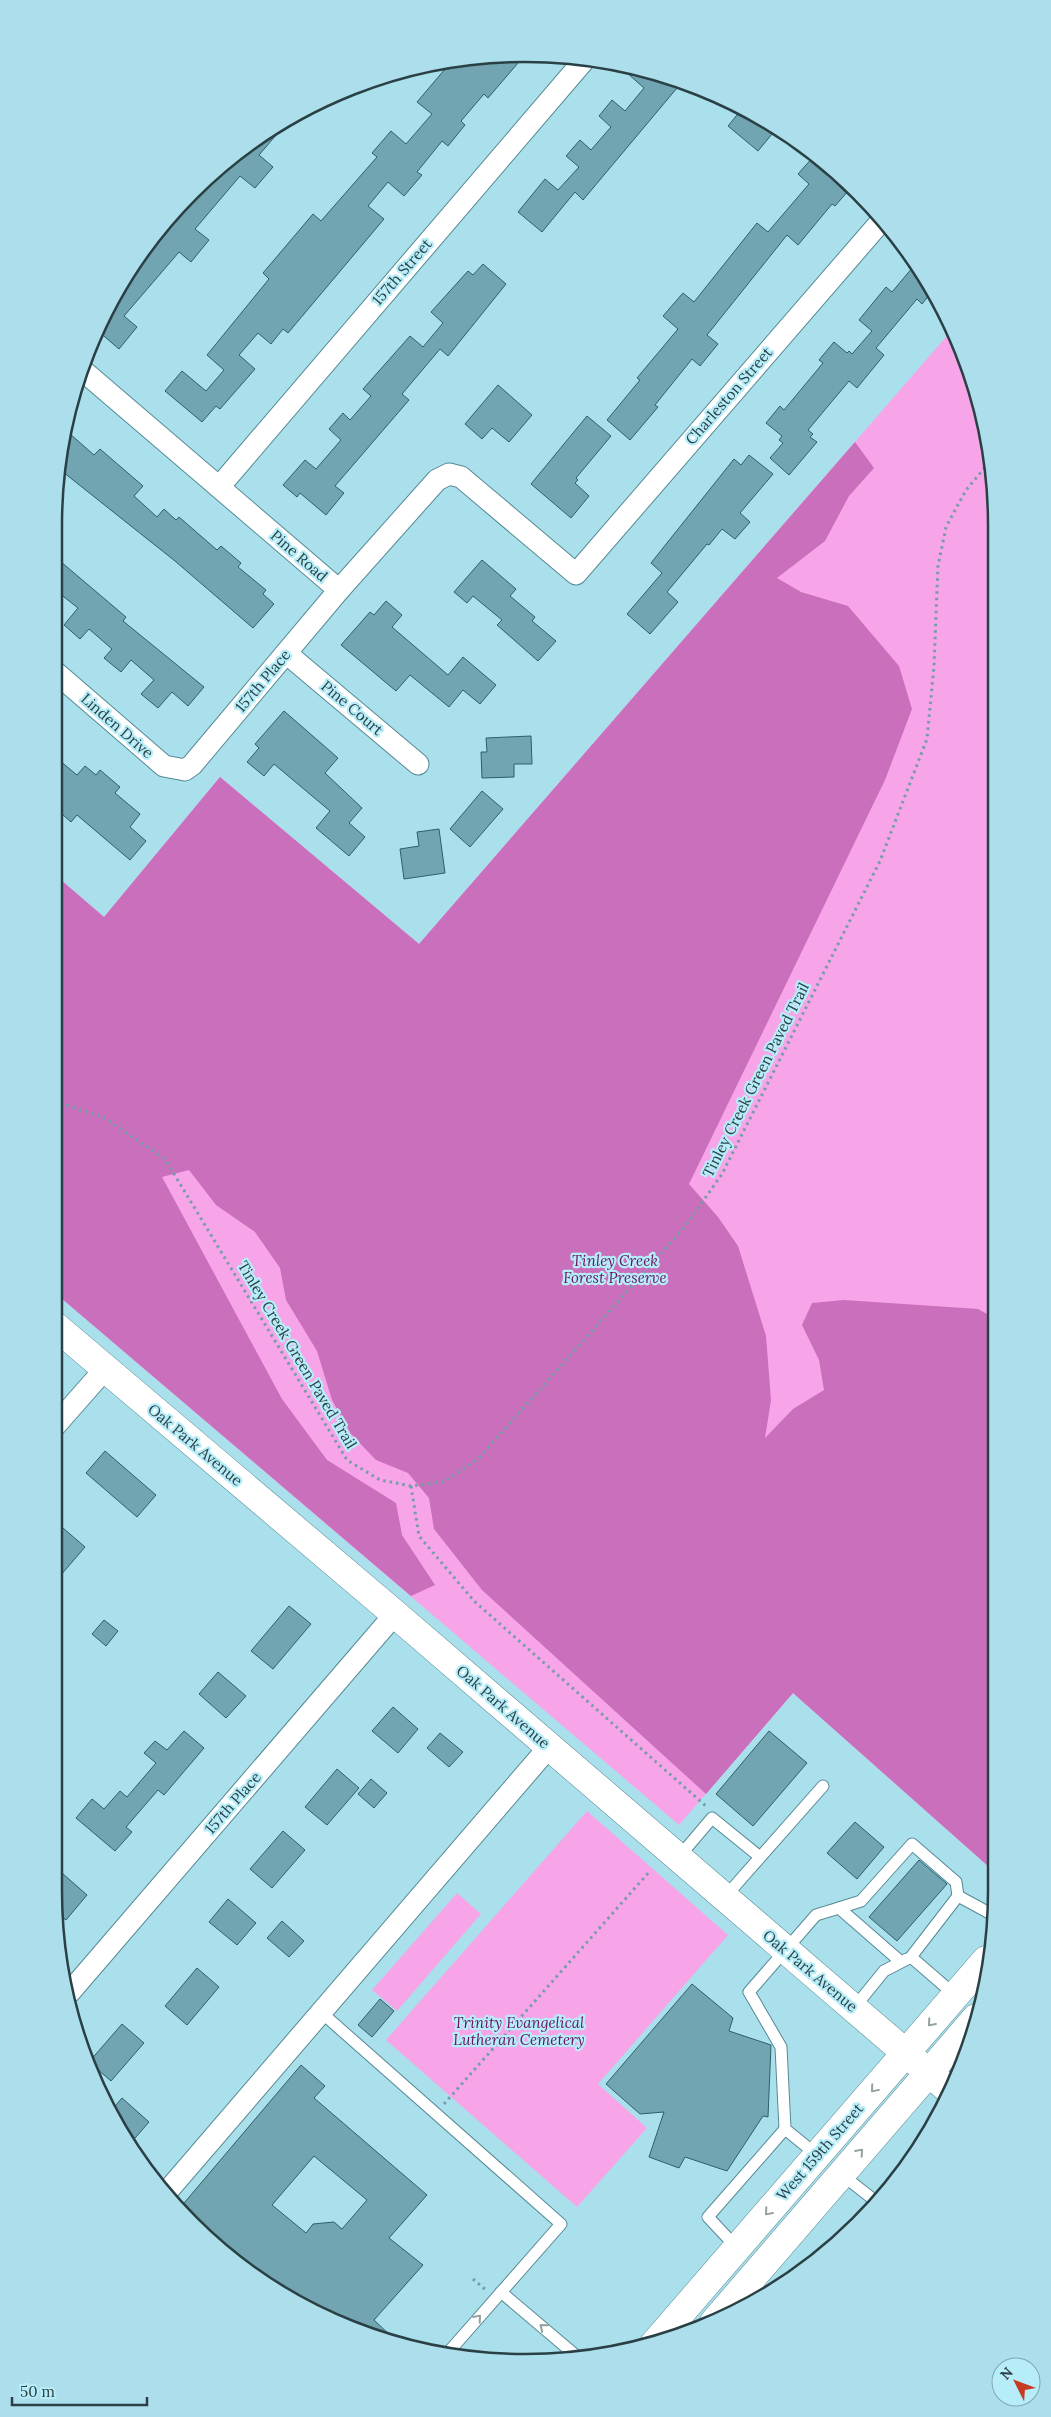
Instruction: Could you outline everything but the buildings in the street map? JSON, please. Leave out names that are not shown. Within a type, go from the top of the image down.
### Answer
[{"type":"street","name":"157th Street","points":[[219,486],[580,65]]},
{"type":"street","name":"Charleston Street","points":[[576,574],[878,225]]},
{"type":"street","name":"Pine Road","points":[[88,375],[339,590],[437,480],[449,474],[462,478],[576,574]]},
{"type":"street","name":"157th Place","points":[[185,770],[192,766],[339,590]]},
{"type":"street","name":"Pine Court","points":[[286,653],[418,764]]},
{"type":"street","name":"Linden Drive","points":[[62,678],[164,766],[185,770]]},
{"type":"street","name":"Oak Park Avenue","points":[[62,1332],[395,1614],[945,2087]]},
{"type":"street","points":[[62,1418],[105,1368]]},
{"type":"street","name":"157th Place","points":[[73,1990],[395,1614]]},
{"type":"street","points":[[170,2188],[549,1747]]},
{"type":"street","name":"West 159th Street","points":[[663,2333],[983,1963]]},
{"type":"street","name":"West 159th Street","points":[[741,2301],[755,2290],[841,2174],[968,2028]]},
{"type":"lane","points":[[725,1898],[823,1786]]},
{"type":"lane","points":[[678,1858],[712,1818],[760,1857]]},
{"type":"lane","points":[[737,2248],[708,2217],[785,2129],[782,2046],[749,1992],[816,1915],[861,1901],[912,1844],[956,1882],[958,1896],[906,1959],[884,1971],[854,2008]]},
{"type":"lane","points":[[958,1896],[988,1911]]},
{"type":"lane","points":[[839,1908],[955,1995]]},
{"type":"lane","points":[[322,2013],[561,2224],[451,2349]]},
{"type":"lane","points":[[785,2129],[817,2156]]},
{"type":"lane","points":[[841,2174],[872,2199]]},
{"type":"lane","points":[[501,2292],[572,2352]]},
{"type":"path","name":"Tinley Creek Green Paved Trail","points":[[62,1103],[104,1116],[164,1160],[347,1460],[380,1480],[410,1486],[444,1482],[478,1460],[687,1224],[722,1174],[880,860],[924,748],[927,739],[934,666],[938,566],[946,527],[966,490],[985,467]]},
{"type":"path","points":[[410,1486],[419,1536],[474,1601],[706,1804],[712,1818]]},
{"type":"path","points":[[436,2114],[650,1871]]},
{"type":"green space","name":"Tinley Creek Forest Preserve","points":[[947,335],[973,406],[980,435],[988,495],[988,1866],[793,1693],[679,1825],[62,1299],[62,881],[104,917],[220,777],[419,944]]},
{"type":"green space","name":"Tinley Creek Forest Preserve","points":[[855,442],[874,468],[849,496],[825,541],[777,578],[801,592],[848,606],[899,666],[912,709],[885,780],[689,1184],[718,1217],[738,1246],[766,1336],[771,1400],[765,1438],[793,1409],[824,1390],[819,1360],[802,1325],[812,1303],[844,1300],[978,1309],[988,1315],[988,1866],[793,1693],[706,1794],[482,1590],[434,1529],[429,1498],[408,1473],[376,1460],[351,1434],[332,1400],[317,1351],[286,1300],[280,1268],[255,1232],[216,1205],[189,1170],[162,1177],[282,1399],[327,1460],[396,1503],[402,1535],[435,1585],[411,1596],[62,1299],[62,881],[104,917],[220,777],[419,944]]},
{"type":"green space","name":"Trinity Evangelical Lutheran Cemetery","points":[[587,1811],[728,1935],[598,2084],[647,2128],[577,2207],[386,2040]]},
{"type":"green space","points":[[457,1893],[481,1914],[397,2011],[372,1990]]}]
